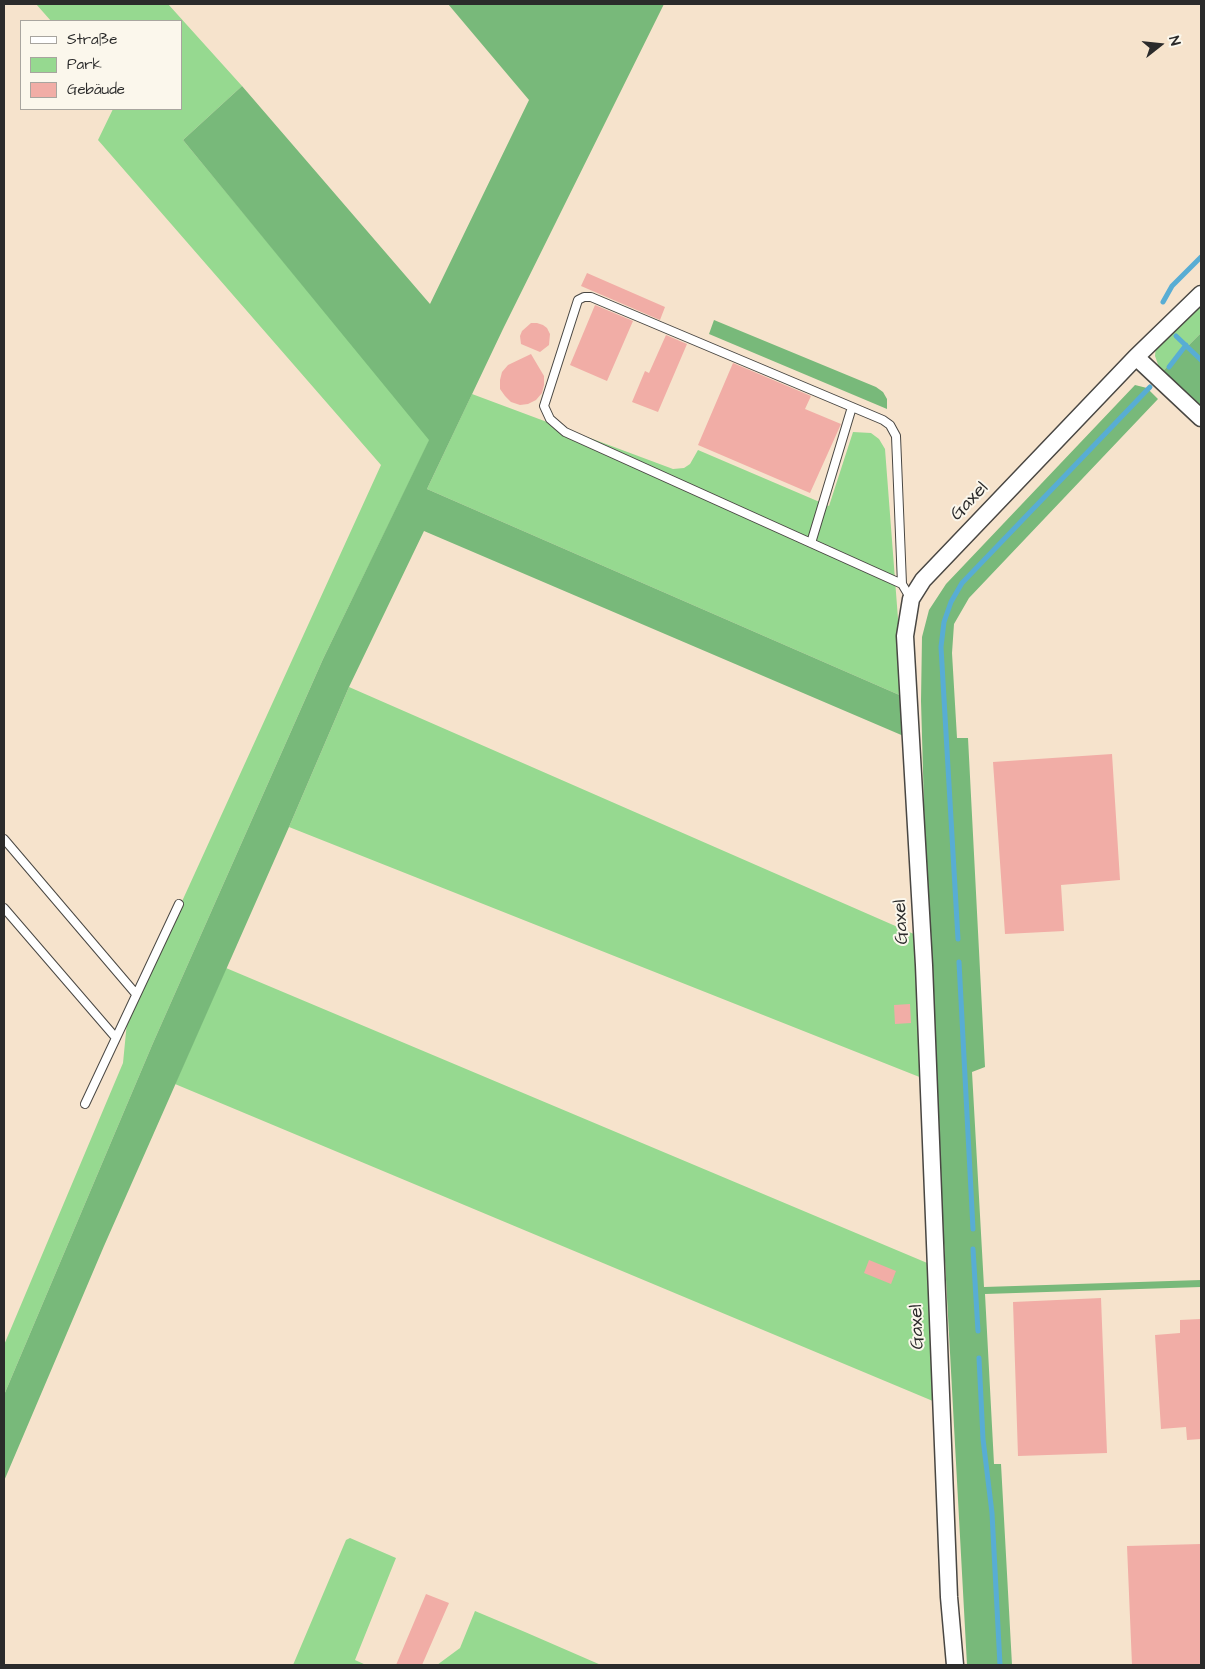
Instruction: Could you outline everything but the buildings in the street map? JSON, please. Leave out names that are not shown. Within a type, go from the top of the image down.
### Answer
[{"type":"street","name":"Gaxel","points":[[955,1665],[949,1597],[924,965],[904,636],[911,599],[923,580],[1136,357],[1201,294]]},
{"type":"street","points":[[1136,357],[1201,418]]},
{"type":"lane","points":[[902,584],[565,432],[550,419],[544,406],[578,300],[584,297],[591,297],[883,420],[890,425],[896,436],[902,584],[911,599]]},
{"type":"lane","points":[[811,543],[852,407]]},
{"type":"lane","points":[[4,839],[136,994]]},
{"type":"lane","points":[[85,1104],[179,904]]},
{"type":"lane","points":[[4,908],[116,1038]]},
{"type":"green space","points":[[36,4],[168,4],[242,86],[183,140],[430,439],[323,659],[153,1043],[4,1395],[4,1345],[123,1063],[127,1022],[381,465],[98,140],[113,110],[182,110],[182,20],[50,20]]},
{"type":"green space","points":[[448,4],[664,4],[503,329],[427,489],[904,697],[906,737],[424,531],[349,687],[104,1246],[4,1481],[4,1395],[153,1043],[323,659],[429,440],[183,140],[242,86],[430,304],[529,100]]},
{"type":"green space","points":[[1201,302],[1201,333],[1161,373],[1155,356],[1156,345]]},
{"type":"green space","points":[[714,320],[876,387],[883,392],[887,399],[887,409],[709,334]]},
{"type":"green space","points":[[1201,333],[1201,409],[1161,373]]},
{"type":"green space","points":[[1135,385],[1147,388],[1158,399],[969,598],[954,624],[952,653],[957,738],[968,738],[985,1067],[972,1072],[984,1287],[1201,1280],[1201,1287],[985,1294],[994,1464],[1001,1464],[1012,1665],[967,1665],[928,948],[921,701],[922,637],[929,610],[946,584]]},
{"type":"green space","points":[[472,394],[673,469],[684,468],[690,464],[698,450],[829,506],[853,432],[871,433],[879,439],[885,449],[904,697],[427,489]]},
{"type":"green space","points":[[349,687],[916,935],[922,1078],[289,827]]},
{"type":"green space","points":[[226,968],[932,1265],[940,1404],[175,1084]]},
{"type":"green space","points":[[350,1538],[396,1558],[355,1660],[366,1665],[293,1665],[346,1540]]},
{"type":"green space","points":[[475,1611],[601,1665],[437,1665],[460,1648]]},
{"type":"waterway","points":[[1163,302],[1172,286],[1201,257]]},
{"type":"waterway","points":[[1176,336],[1201,360]]},
{"type":"waterway","points":[[1169,367],[1186,345]]},
{"type":"waterway","points":[[958,939],[941,647],[944,622],[951,602],[962,583],[1150,387]]},
{"type":"waterway","points":[[959,962],[973,1229]]},
{"type":"waterway","points":[[973,1249],[978,1331]]},
{"type":"waterway","points":[[979,1358],[983,1439],[992,1513],[1000,1665]]}]
